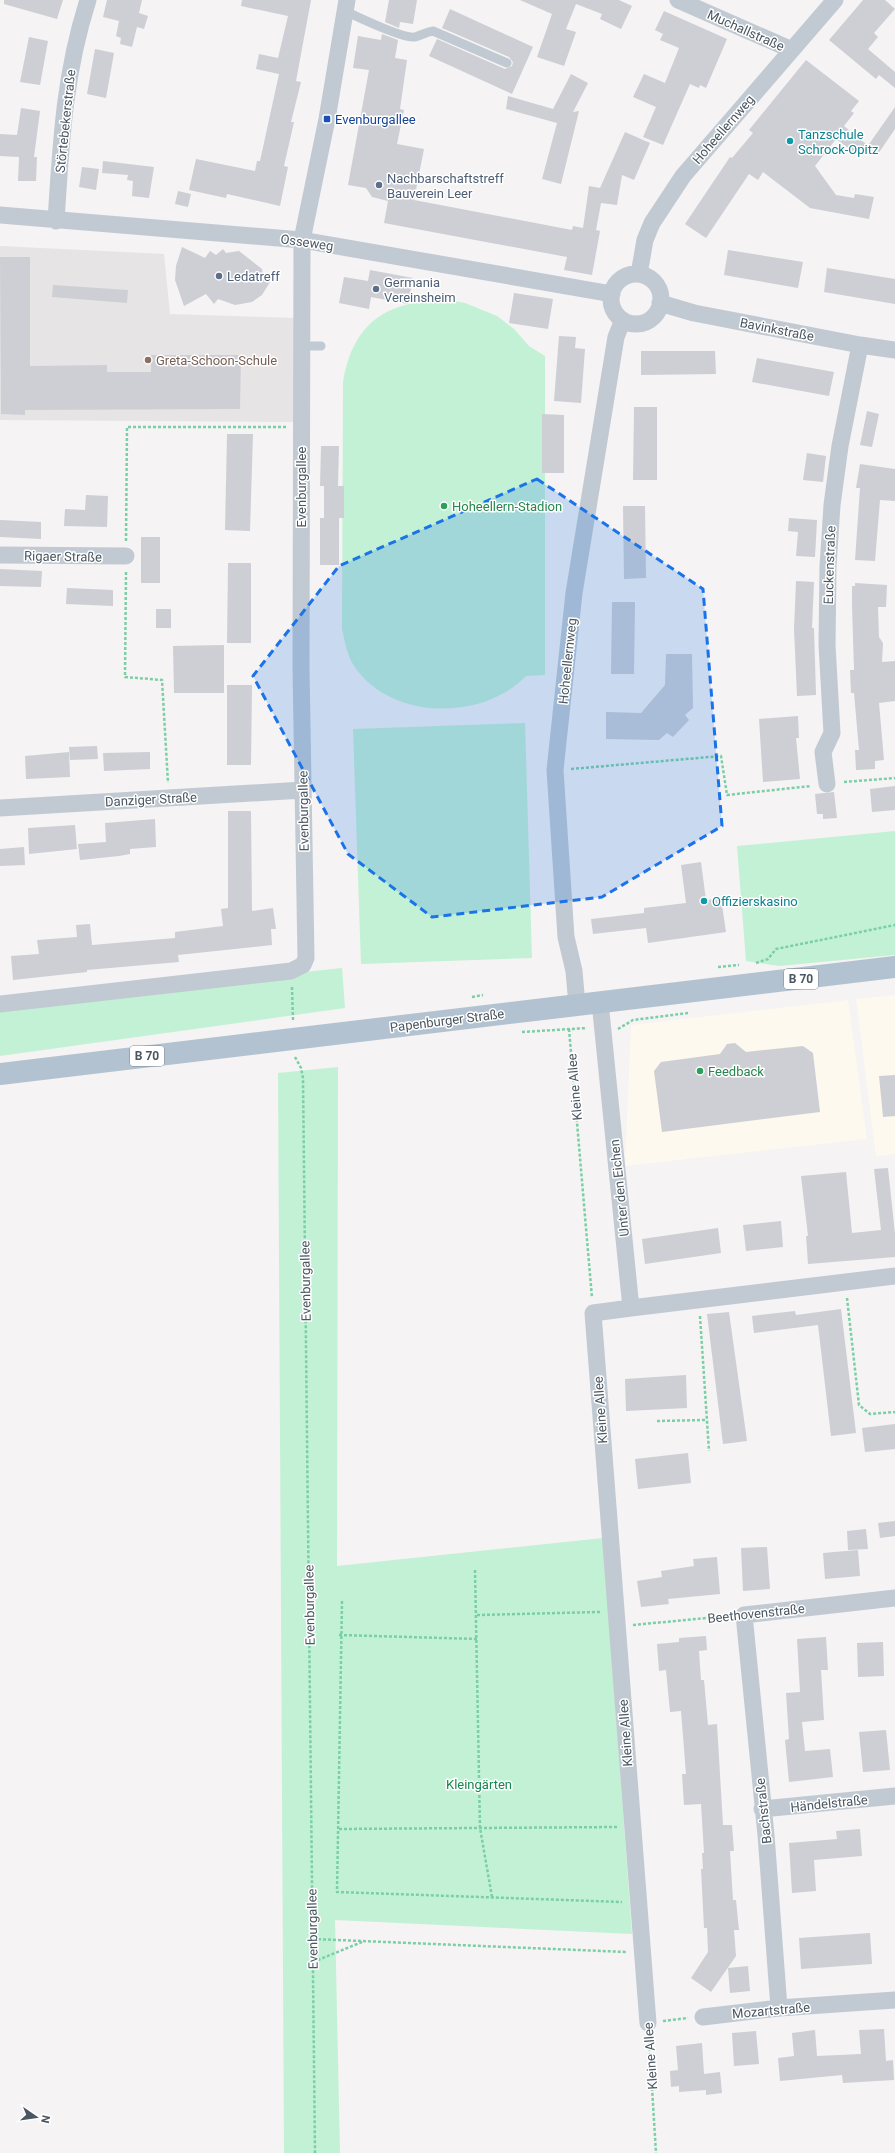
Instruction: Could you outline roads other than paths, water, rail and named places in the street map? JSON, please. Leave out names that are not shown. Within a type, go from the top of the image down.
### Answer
[{"type":"main road","name":"Papenburger Straße","points":[[0,1074],[895,967]]},
{"type":"street","name":"Störtebekerstraße","points":[[56,221],[66,89],[77,36],[88,0]]},
{"type":"street","name":"Muchallstraße","points":[[678,0],[792,50]]},
{"type":"street","name":"Hoheellernweg","points":[[639,274],[645,240],[661,208],[683,176],[835,0]]},
{"type":"street","name":"Evenburgallee","points":[[0,1004],[291,971],[303,964],[307,950],[303,790],[301,427],[302,240],[327,119],[346,6]]},
{"type":"street","name":"Osseweg","points":[[0,215],[56,221],[302,240],[612,294]]},
{"type":"street","points":[[639,274],[647,276],[657,286],[660,303],[654,315],[648,321],[638,323],[623,320],[614,311],[612,294],[614,287],[624,277],[639,274]]},
{"type":"street","name":"Bavinkstraße","points":[[660,303],[694,313],[860,345],[895,350]]},
{"type":"street","name":"Hoheellernweg","points":[[577,1005],[574,971],[566,937],[555,770],[574,593],[616,337],[623,320]]},
{"type":"street","name":"Euckenstraße","points":[[827,784],[823,752],[832,733],[827,645],[828,566],[832,505],[840,446],[860,345]]},
{"type":"street","name":"Rigaer Straße","points":[[0,555],[126,556]]},
{"type":"street","name":"Danziger Straße","points":[[0,808],[303,790]]},
{"type":"street","name":"Unter den Eichen","points":[[600,1002],[632,1308]]},
{"type":"street","points":[[632,1308],[895,1276]]},
{"type":"street","name":"Kleine Allee","points":[[632,1308],[593,1313],[648,2022]]},
{"type":"street","name":"Beethovenstraße","points":[[744,1615],[895,1598]]},
{"type":"street","name":"Bachstraße","points":[[744,1615],[779,2008]]},
{"type":"street","name":"Händelstraße","points":[[762,1809],[895,1796]]},
{"type":"street","name":"Mozartstraße","points":[[703,2016],[779,2008],[895,2000]]},
{"type":"lane","points":[[346,6],[404,35],[415,37],[423,32],[433,31],[507,63]]},
{"type":"lane","points":[[302,346],[321,346]]},
{"type":"place","name":"Evenburgallee","points":[[327,119]]},
{"type":"place","name":"Tanzschule Schrock-Opitz","points":[[790,141]]},
{"type":"place","name":"Nachbarschaftstreff Bauverein Leer","points":[[379,185]]},
{"type":"place","name":"Ledatreff","points":[[219,276]]},
{"type":"place","name":"Germania Vereinsheim","points":[[376,289]]},
{"type":"place","name":"Greta-Schoon-Schule","points":[[148,360]]},
{"type":"place","name":"Hoheellern-Stadion","points":[[444,506]]},
{"type":"place","name":"Offizierskasino","points":[[704,901]]},
{"type":"place","name":"Feedback","points":[[700,1071]]},
{"type":"park label","name":"Kleingärten","points":[[479,1784]]}]
